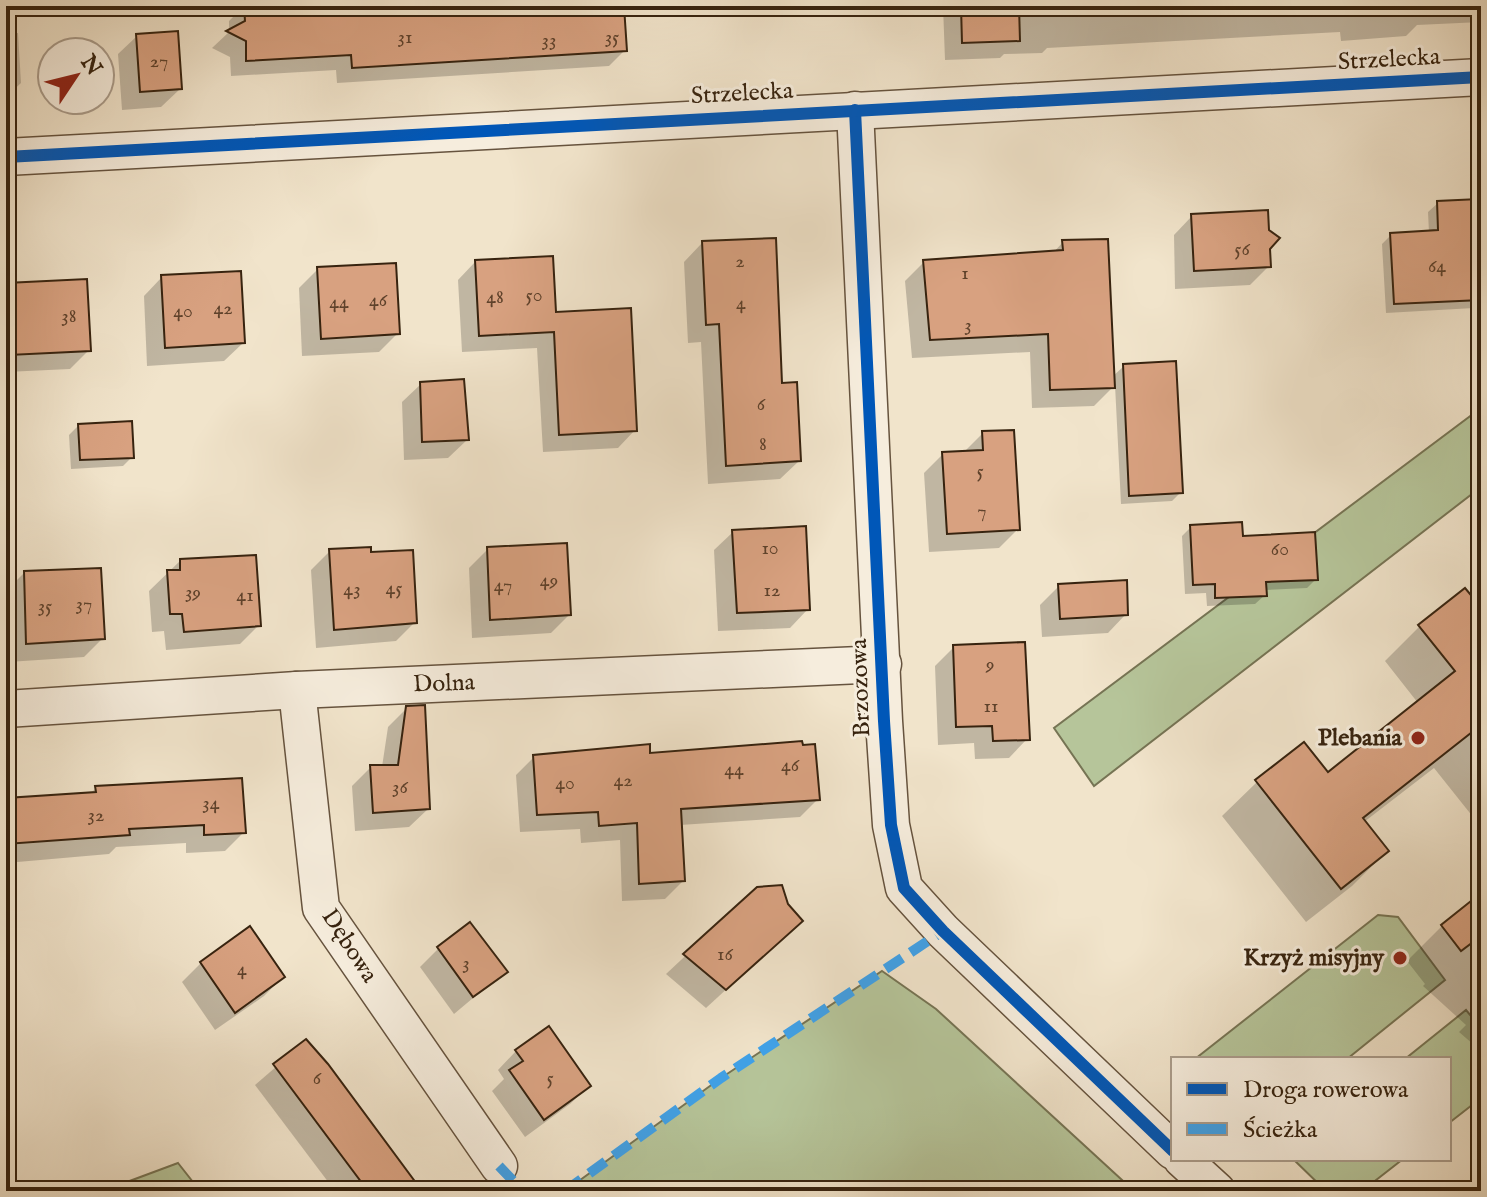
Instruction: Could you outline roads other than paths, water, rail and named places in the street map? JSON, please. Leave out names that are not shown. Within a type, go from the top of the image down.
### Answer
[{"type":"street","name":"Strzelecka","points":[[6,157],[1481,77]]},
{"type":"street","name":"Brzozowa","points":[[855,110],[891,825],[904,888],[953,942],[1171,1149]]},
{"type":"street","name":"Dolna","points":[[6,709],[297,690],[883,664]]},
{"type":"street","name":"Dębowa","points":[[297,690],[321,908],[499,1166]]},
{"type":"street","points":[[1184,1161],[1217,1191]]},
{"type":"place","name":"Plebania","points":[[1418,738]]},
{"type":"place","name":"Krzyż misyjny","points":[[1400,958]]}]
